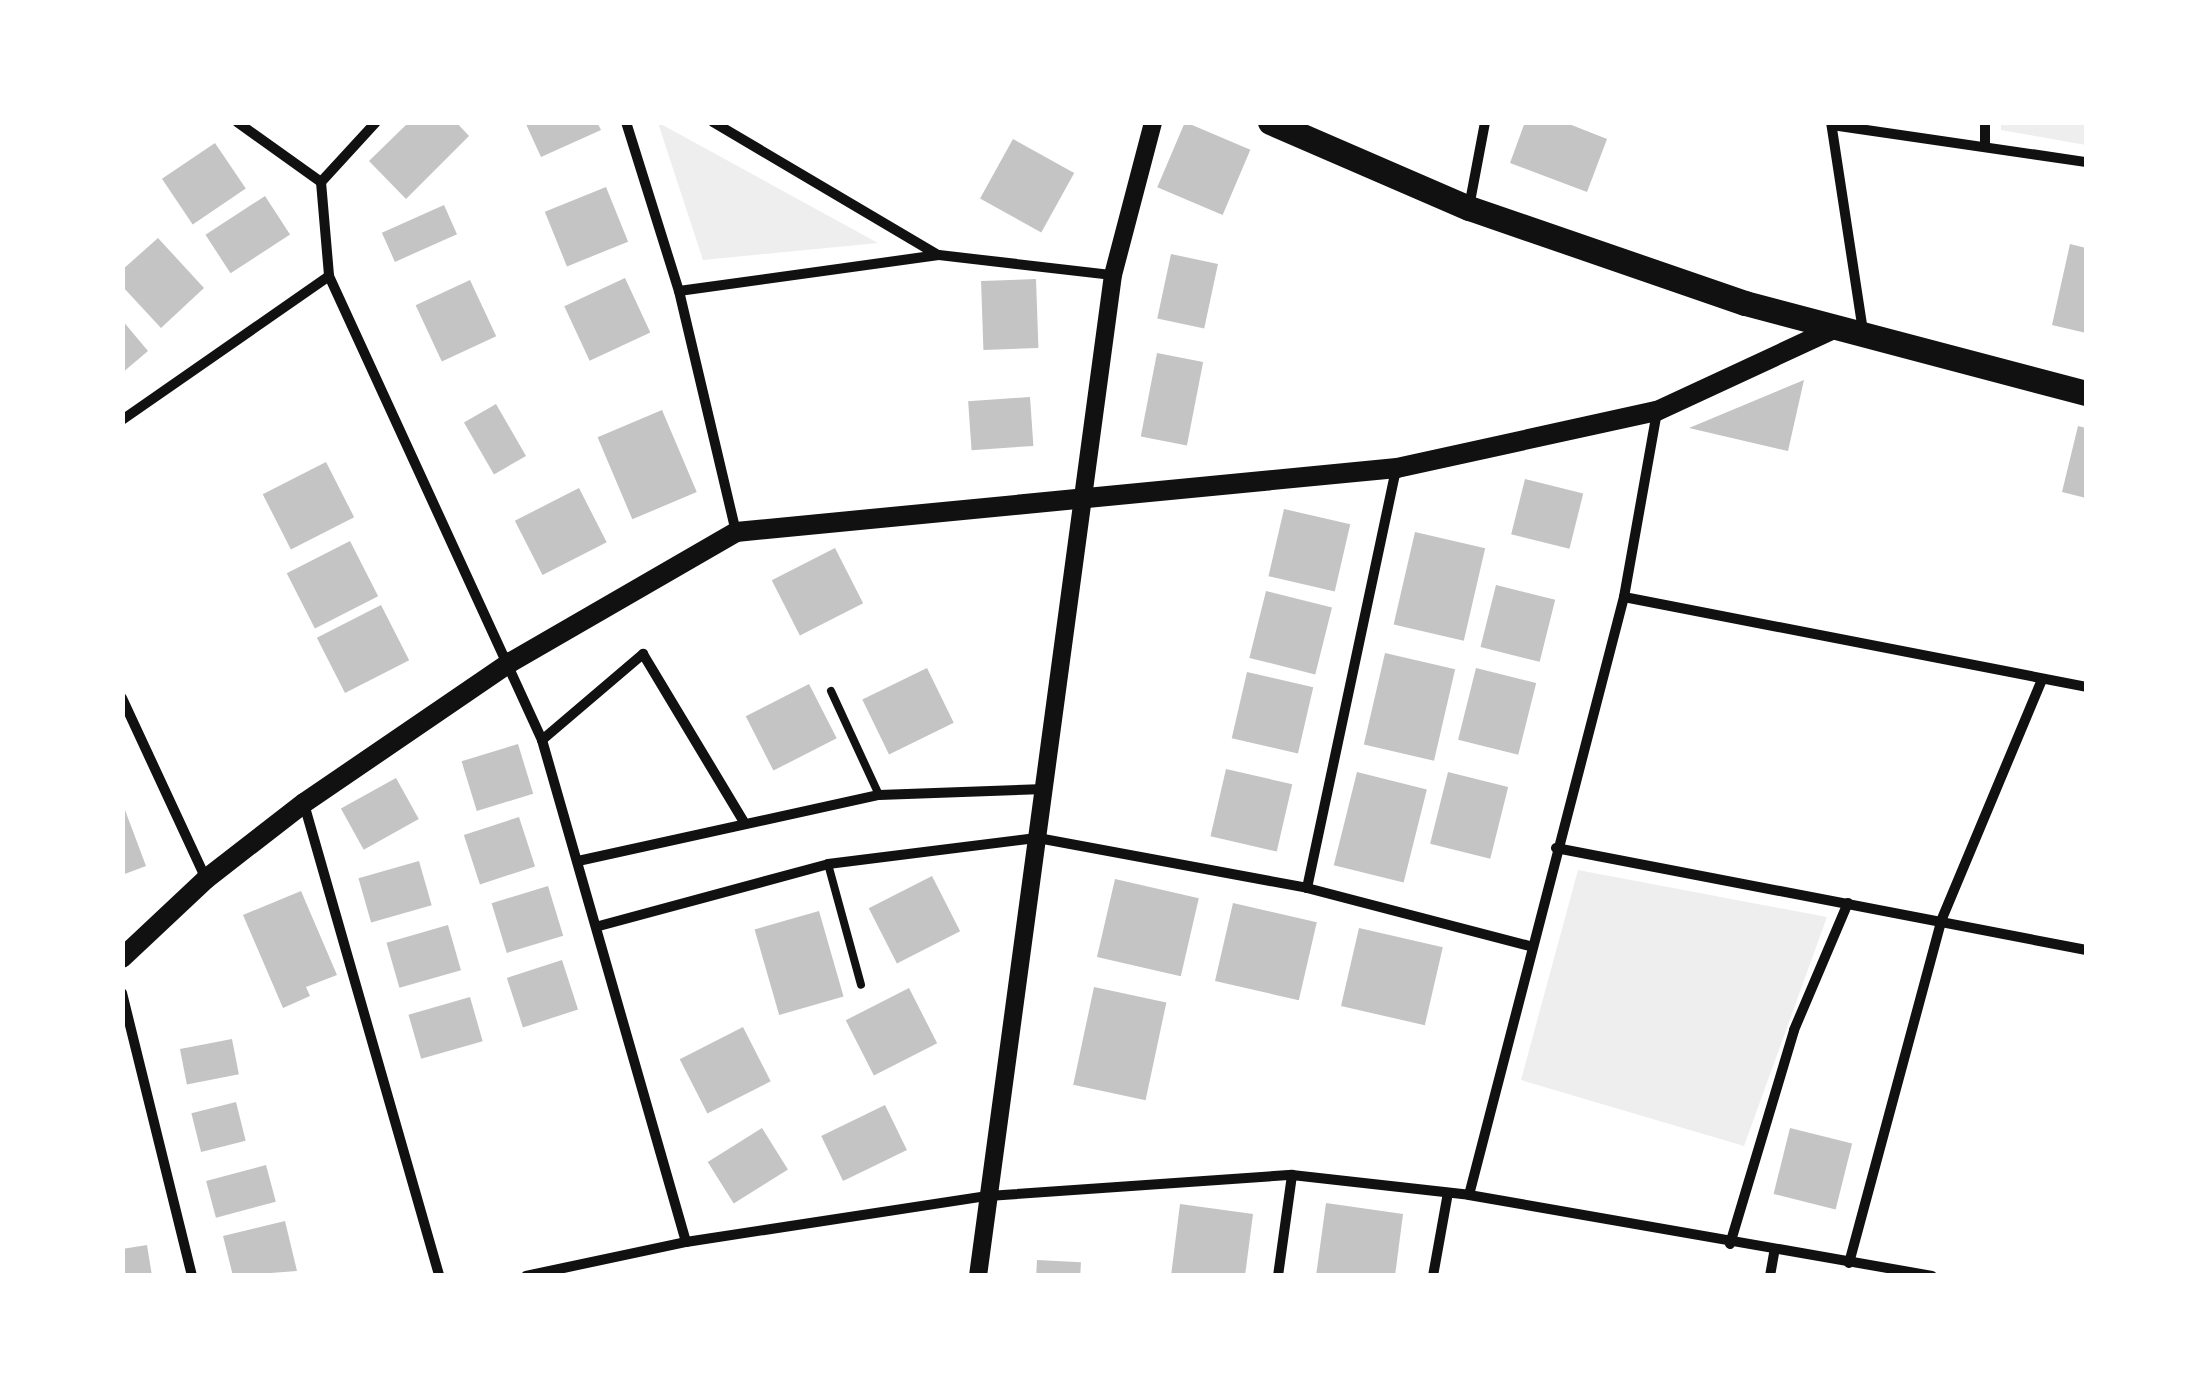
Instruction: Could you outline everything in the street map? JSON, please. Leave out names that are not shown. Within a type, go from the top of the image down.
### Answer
[{"type":"main road","points":[[1270,122],[1469,208],[1864,338],[2086,393]]},
{"type":"main road","points":[[122,958],[206,879],[304,804],[511,662],[736,532],[1396,468],[1657,411],[1834,328]]},
{"type":"street","points":[[237,122],[320,182]]},
{"type":"street","points":[[376,122],[320,182],[329,276],[511,662],[542,740],[599,926],[686,1242]]},
{"type":"street","points":[[626,122],[678,291],[736,532]]},
{"type":"street","points":[[714,122],[939,255]]},
{"type":"street","points":[[978,1276],[1114,275],[1153,122]]},
{"type":"street","points":[[1469,208],[1485,122]]},
{"type":"street","points":[[1985,145],[1986,122]]},
{"type":"street","points":[[1864,338],[1832,124],[2086,162]]},
{"type":"street","points":[[678,291],[939,255],[1114,275]]},
{"type":"street","points":[[122,420],[329,276]]},
{"type":"street","points":[[1469,1195],[1530,946],[1624,598],[1657,411]]},
{"type":"street","points":[[1307,888],[1396,468]]},
{"type":"street","points":[[1624,598],[2086,687]]},
{"type":"street","points":[[542,740],[643,654],[745,824]]},
{"type":"street","points":[[1849,1263],[1942,921],[2042,680]]},
{"type":"street","points":[[122,698],[206,879]]},
{"type":"street","points":[[578,861],[879,795],[1046,789]]},
{"type":"street","points":[[304,804],[439,1276]]},
{"type":"street","points":[[599,926],[828,864],[1038,838],[1307,888],[1530,946]]},
{"type":"street","points":[[1556,848],[2086,950]]},
{"type":"street","points":[[1730,1244],[1794,1030],[1848,903]]},
{"type":"street","points":[[122,993],[192,1276]]},
{"type":"street","points":[[1278,1276],[1292,1174]]},
{"type":"street","points":[[526,1276],[686,1242],[988,1196],[1292,1174],[1469,1195],[1774,1253],[1932,1276]]},
{"type":"street","points":[[1434,1276],[1448,1192]]},
{"type":"street","points":[[1770,1276],[1774,1253]]},
{"type":"lane","points":[[831,691],[879,795]]},
{"type":"lane","points":[[828,864],[861,985]]},
{"type":"shaded area","points":[[659,123],[878,243],[703,260]]},
{"type":"shaded area","points":[[2001,123],[2086,123],[2086,145],[2001,130]]},
{"type":"shaded area","points":[[1578,870],[1827,917],[1744,1146],[1521,1080]]},
{"type":"building","points":[[409,122],[456,122],[469,136],[406,199],[369,161]]},
{"type":"building","points":[[525,122],[597,122],[601,130],[541,157]]},
{"type":"building","points":[[1185,122],[1250,150],[1223,215],[1157,187]]},
{"type":"building","points":[[1525,122],[1564,122],[1607,139],[1587,192],[1510,163]]},
{"type":"building","points":[[1013,139],[1074,173],[1041,232],[980,198]]},
{"type":"building","points":[[215,143],[246,189],[193,224],[162,179]]},
{"type":"building","points":[[606,187],[628,242],[567,266],[545,212]]},
{"type":"building","points":[[265,196],[290,235],[231,273],[205,235]]},
{"type":"building","points":[[444,205],[457,234],[395,262],[382,233]]},
{"type":"building","points":[[158,238],[204,288],[161,328],[122,286],[122,270]]},
{"type":"building","points":[[2070,244],[2086,248],[2086,333],[2052,325]]},
{"type":"building","points":[[1171,254],[1218,264],[1204,329],[1157,319]]},
{"type":"building","points":[[625,278],[650,332],[590,361],[564,306]]},
{"type":"building","points":[[1036,279],[1038,348],[983,350],[981,281]]},
{"type":"building","points":[[470,280],[496,336],[442,362],[416,305]]},
{"type":"building","points":[[122,320],[148,351],[122,373]]},
{"type":"building","points":[[1157,353],[1203,362],[1187,445],[1141,436]]},
{"type":"building","points":[[1804,380],[1788,451],[1689,428]]},
{"type":"building","points":[[1030,397],[1033,446],[972,450],[968,401]]},
{"type":"building","points":[[496,404],[526,456],[494,474],[464,422]]},
{"type":"building","points":[[662,410],[697,492],[632,519],[598,437]]},
{"type":"building","points":[[2078,426],[2086,428],[2086,498],[2062,492]]},
{"type":"building","points":[[326,462],[354,517],[291,549],[263,494]]},
{"type":"building","points":[[1525,479],[1583,494],[1569,549],[1511,534]]},
{"type":"building","points":[[579,488],[607,542],[543,575],[515,521]]},
{"type":"building","points":[[1284,509],[1350,524],[1335,592],[1268,576]]},
{"type":"building","points":[[1415,532],[1485,548],[1464,641],[1394,625]]},
{"type":"building","points":[[350,541],[378,596],[315,628],[287,573]]},
{"type":"building","points":[[835,548],[863,603],[800,635],[772,580]]},
{"type":"building","points":[[1496,585],[1555,600],[1540,662],[1481,647]]},
{"type":"building","points":[[1266,591],[1332,607],[1315,674],[1249,658]]},
{"type":"building","points":[[381,605],[409,660],[345,693],[317,638]]},
{"type":"building","points":[[1385,653],[1455,669],[1434,761],[1364,745]]},
{"type":"building","points":[[927,668],[954,723],[889,754],[862,700]]},
{"type":"building","points":[[1476,668],[1536,683],[1518,755],[1458,740]]},
{"type":"building","points":[[1247,672],[1313,687],[1298,754],[1232,738]]},
{"type":"building","points":[[809,684],[837,738],[773,771],[746,716]]},
{"type":"building","points":[[518,744],[533,794],[477,811],[462,761]]},
{"type":"building","points":[[1226,769],[1292,784],[1277,852],[1210,836]]},
{"type":"building","points":[[1357,772],[1427,789],[1404,883],[1334,865]]},
{"type":"building","points":[[1448,772],[1508,787],[1490,859],[1430,844]]},
{"type":"building","points":[[396,778],[419,819],[364,850],[341,809]]},
{"type":"building","points":[[122,802],[146,866],[122,875]]},
{"type":"building","points":[[519,817],[535,866],[480,884],[464,835]]},
{"type":"building","points":[[419,861],[432,905],[371,923],[358,878]]},
{"type":"building","points":[[932,876],[960,931],[897,963],[869,908]]},
{"type":"building","points":[[1115,879],[1199,898],[1181,976],[1097,957]]},
{"type":"building","points":[[548,886],[563,936],[507,953],[492,903]]},
{"type":"building","points":[[301,891],[337,975],[306,987],[310,996],[283,1008],[243,915]]},
{"type":"building","points":[[1233,903],[1317,922],[1299,1000],[1215,981]]},
{"type":"building","points":[[819,911],[844,997],[779,1015],[755,929]]},
{"type":"building","points":[[448,925],[461,970],[399,988],[386,943]]},
{"type":"building","points":[[1359,928],[1443,947],[1425,1025],[1341,1006]]},
{"type":"building","points":[[562,960],[578,1009],[523,1027],[507,978]]},
{"type":"building","points":[[1094,987],[1166,1002],[1146,1100],[1073,1085]]},
{"type":"building","points":[[909,988],[937,1043],[874,1075],[846,1020]]},
{"type":"building","points":[[470,997],[483,1041],[421,1059],[408,1015]]},
{"type":"building","points":[[743,1027],[771,1081],[707,1114],[680,1059]]},
{"type":"building","points":[[232,1039],[239,1074],[187,1084],[180,1049]]},
{"type":"building","points":[[236,1102],[246,1141],[201,1152],[191,1113]]},
{"type":"building","points":[[885,1105],[907,1150],[843,1181],[821,1136]]},
{"type":"building","points":[[762,1128],[788,1170],[734,1203],[708,1162]]},
{"type":"building","points":[[1790,1128],[1852,1143],[1836,1209],[1774,1194]]},
{"type":"building","points":[[266,1165],[276,1202],[216,1218],[206,1181]]},
{"type":"building","points":[[1326,1203],[1403,1214],[1395,1276],[1316,1276]]},
{"type":"building","points":[[1180,1204],[1253,1214],[1245,1276],[1171,1276]]},
{"type":"building","points":[[285,1221],[297,1271],[233,1276],[223,1236]]},
{"type":"building","points":[[147,1245],[152,1276],[122,1276],[122,1249]]},
{"type":"building","points":[[1037,1260],[1081,1262],[1080,1276],[1036,1276]]}]
